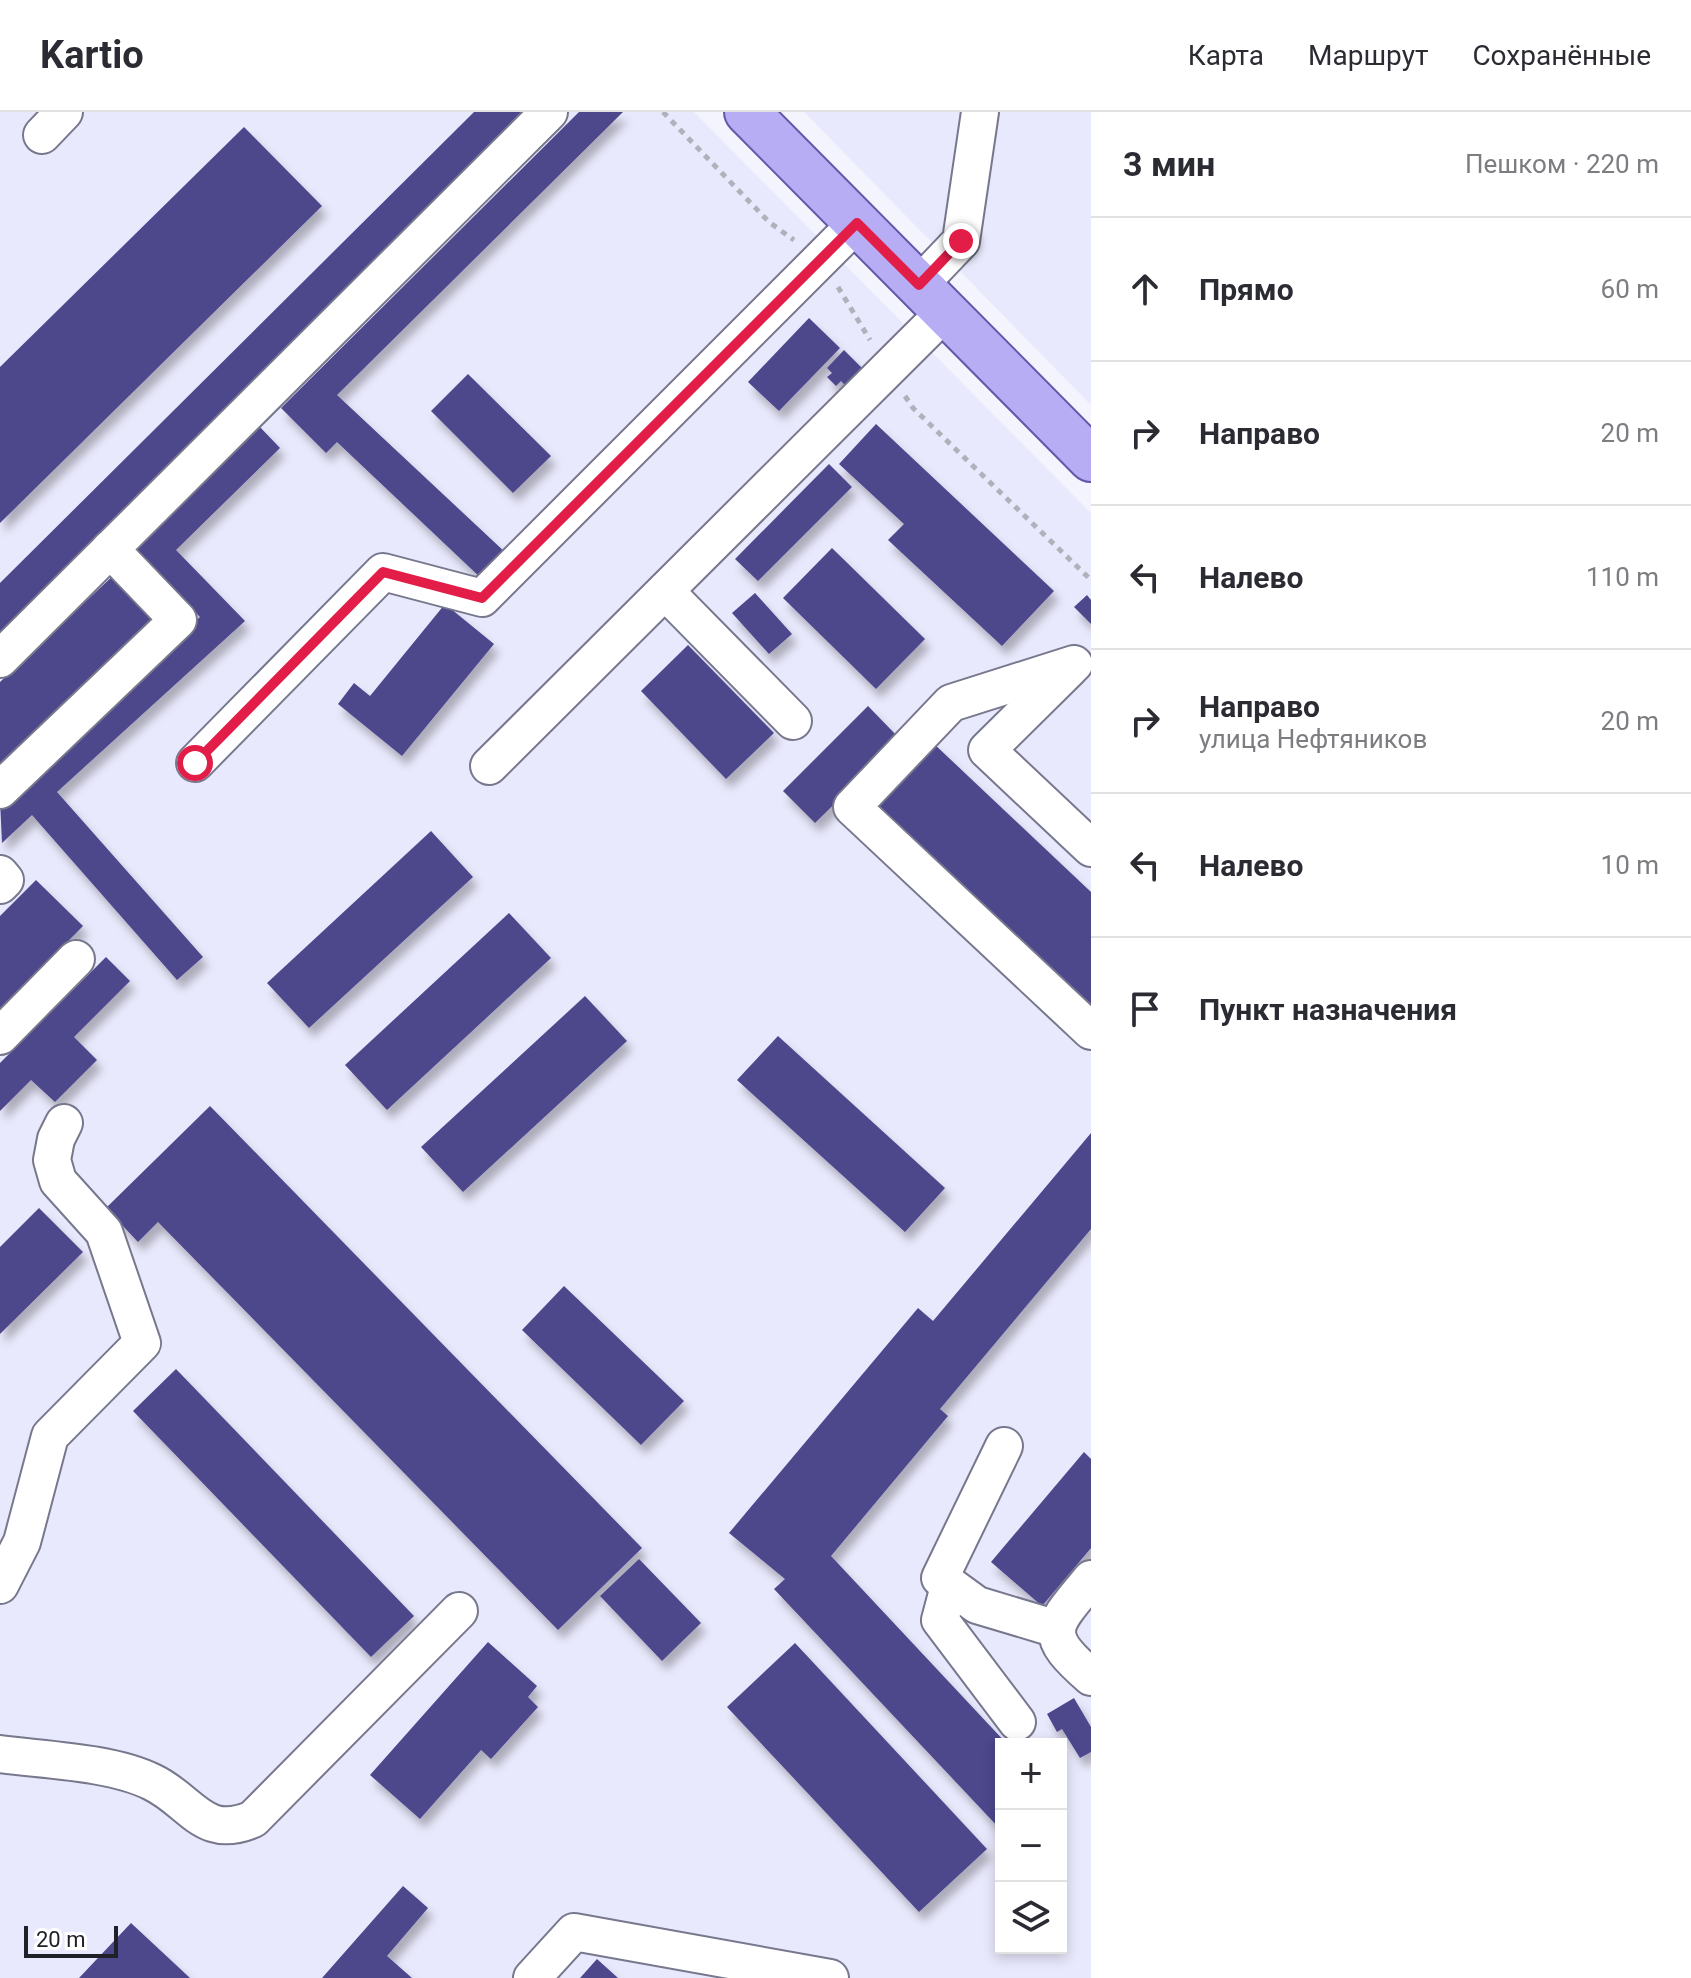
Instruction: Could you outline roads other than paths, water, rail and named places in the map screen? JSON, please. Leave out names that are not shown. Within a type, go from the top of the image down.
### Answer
[{"type":"main road","points":[[747,112],[1091,459]]},
{"type":"lane","points":[[0,659],[549,112]]},
{"type":"lane","points":[[489,766],[665,591],[932,298],[961,241],[980,112]]},
{"type":"lane","points":[[195,763],[383,572],[482,598],[857,223]]},
{"type":"lane","points":[[0,790],[178,620],[110,549]]},
{"type":"lane","points":[[665,591],[793,721]]},
{"type":"lane","points":[[1085,664],[987,750],[1091,848]]},
{"type":"lane","points":[[1085,664],[951,703],[852,807],[1091,1031]]},
{"type":"lane","points":[[0,874],[5,880],[0,885]]},
{"type":"lane","points":[[0,1036],[76,959]]},
{"type":"lane","points":[[0,1585],[22,1542],[50,1436],[142,1343],[104,1232],[58,1181],[52,1160],[56,1139],[64,1123]]},
{"type":"lane","points":[[1004,1446],[940,1578],[977,1605],[1057,1629]]},
{"type":"lane","points":[[1091,1579],[1060,1616],[1057,1629],[1059,1643],[1067,1656],[1091,1677]]},
{"type":"lane","points":[[949,1586],[940,1620],[1017,1722]]},
{"type":"lane","points":[[0,1754],[123,1771],[151,1782],[215,1825],[235,1827],[253,1819],[459,1611]]},
{"type":"lane","points":[[532,1978],[574,1932],[830,1978]]}]
